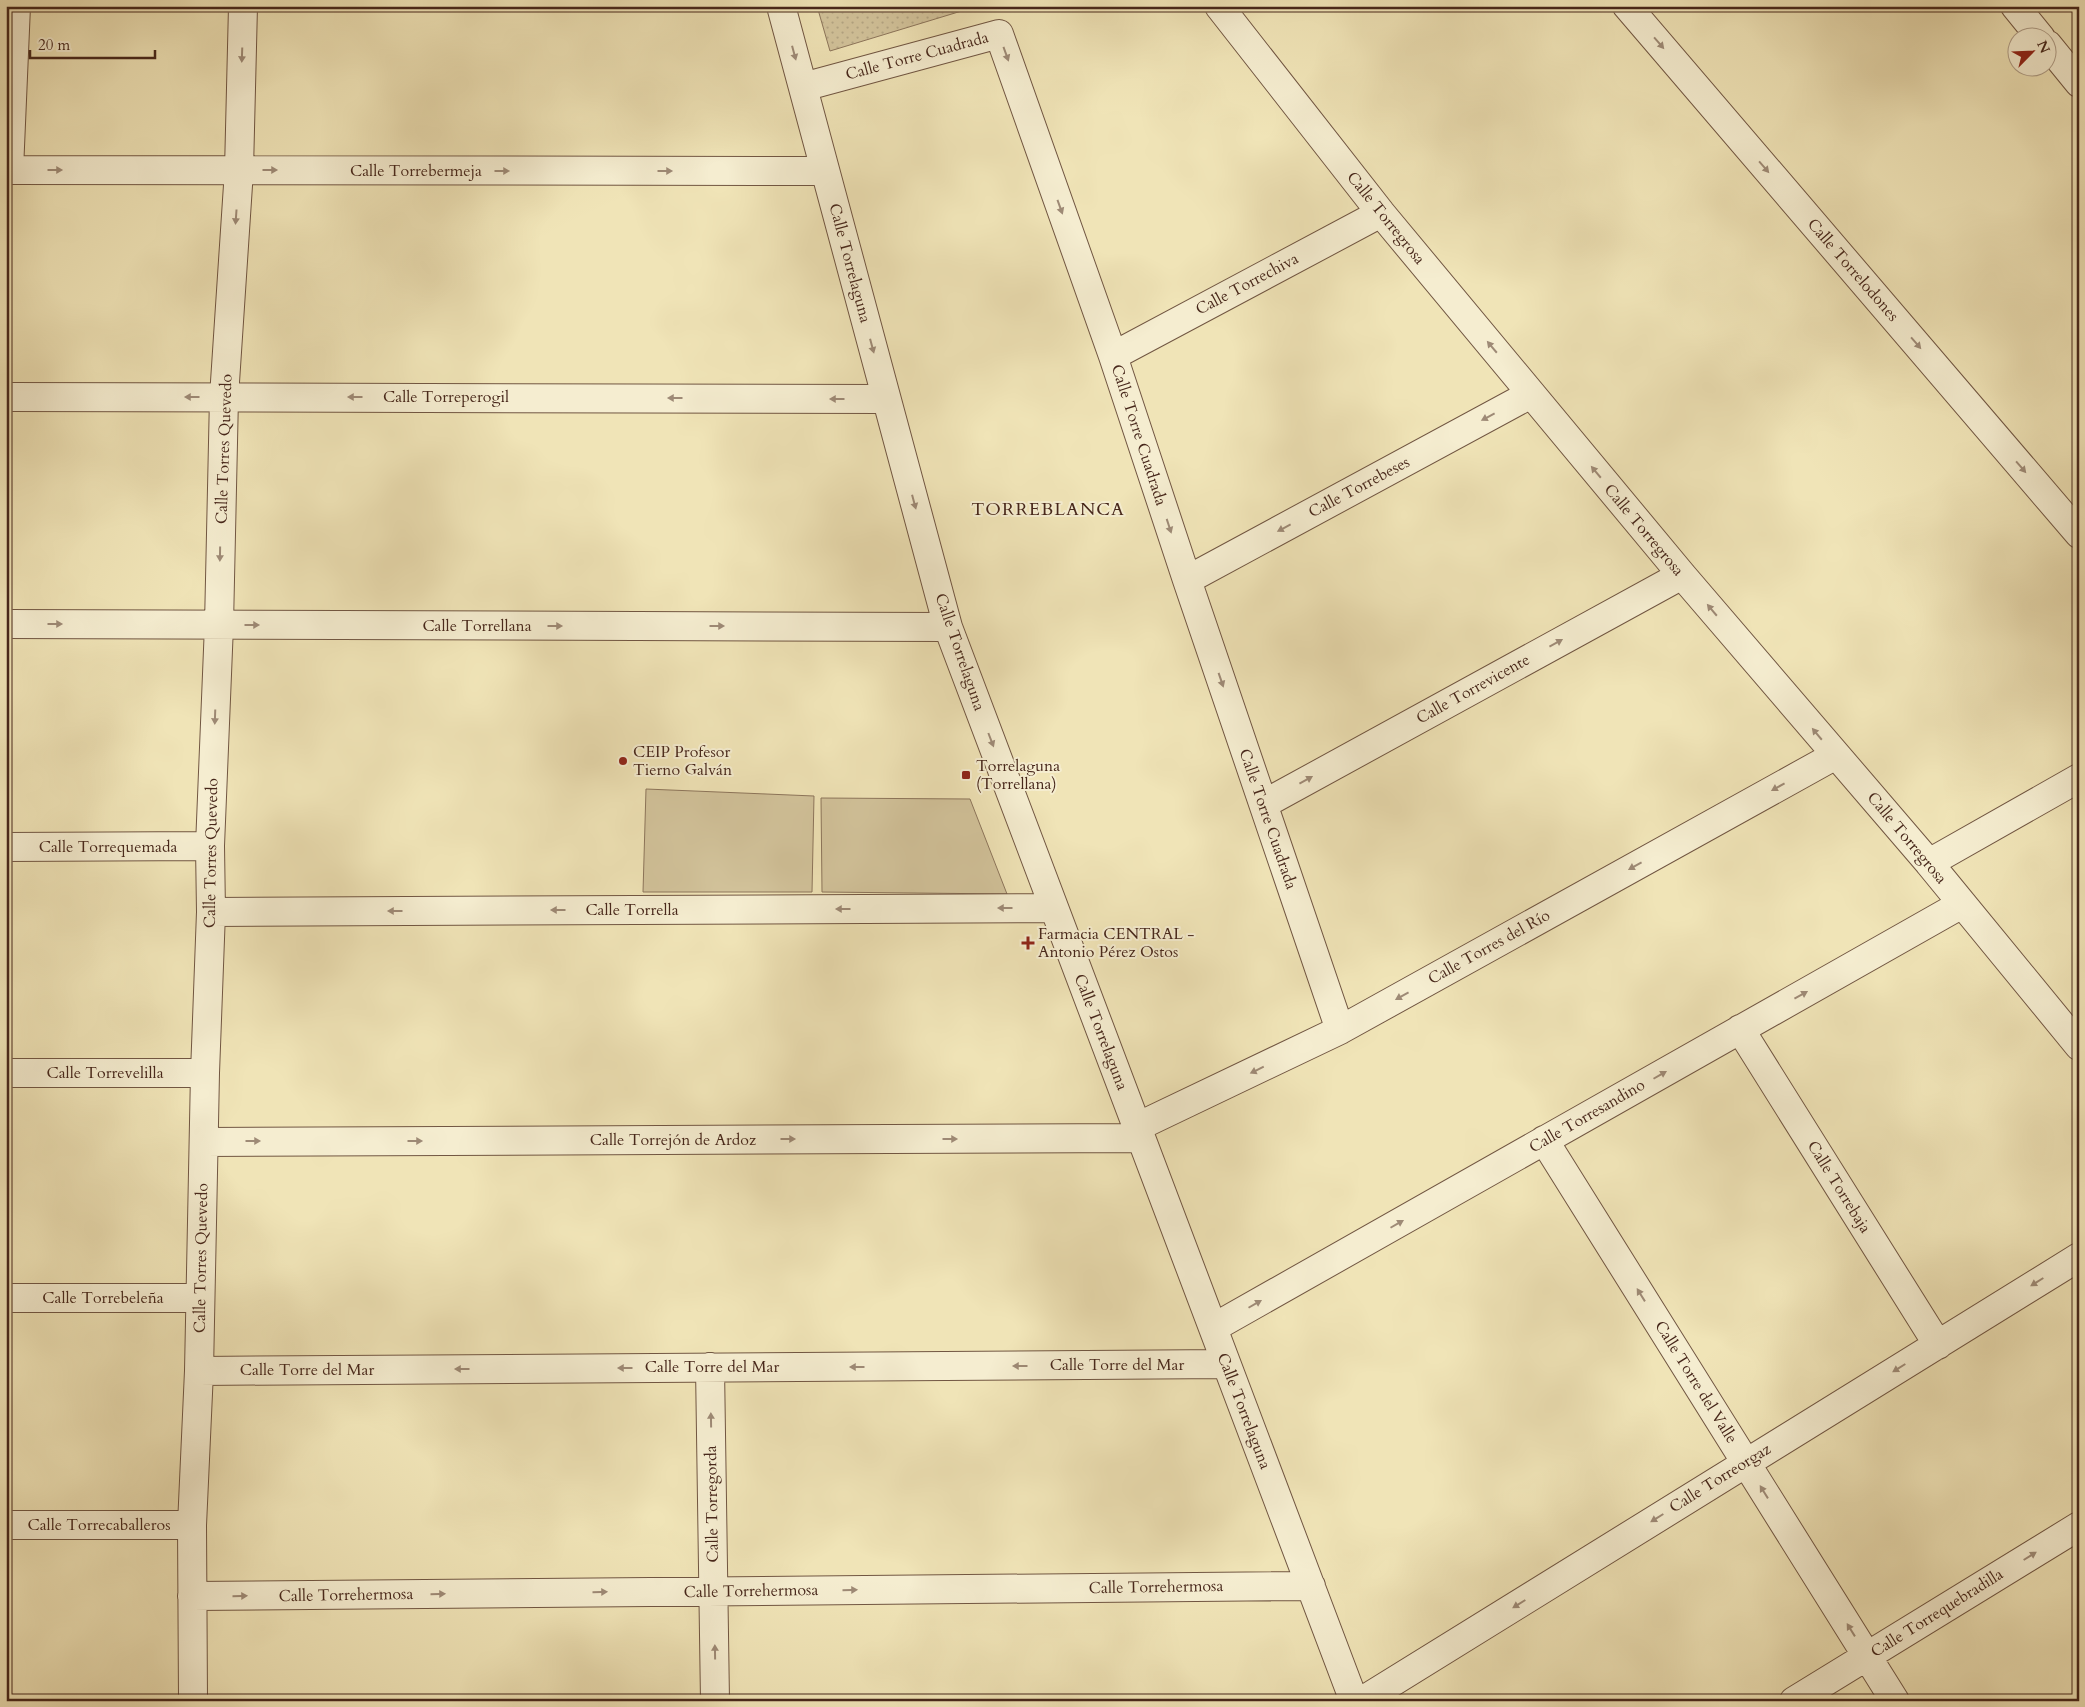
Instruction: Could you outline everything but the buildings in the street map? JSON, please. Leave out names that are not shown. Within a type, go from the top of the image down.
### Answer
[{"type":"street","points":[[8,170],[16,6]]},
{"type":"street","name":"Calle Torres Quevedo","points":[[193,1701],[192,1525],[211,912],[210,846],[224,397],[239,170],[243,6]]},
{"type":"street","name":"Calle Torrelaguna","points":[[781,6],[948,627],[1354,1701]]},
{"type":"street","name":"Calle Torrelodones","points":[[1627,6],[2079,534]]},
{"type":"street","points":[[2015,6],[2033,28]]},
{"type":"street","name":"Calle Torregrosa","points":[[1221,7],[1381,213],[1682,575],[1930,863],[2079,1046]]},
{"type":"street","name":"Calle Torre Cuadrada","points":[[803,87],[998,34],[1113,356],[1340,1030]]},
{"type":"street","points":[[2058,57],[2079,83]]},
{"type":"street","name":"Calle Torrebermeja","points":[[8,170],[825,171]]},
{"type":"street","name":"Calle Torrechiva","points":[[1113,356],[1381,213]]},
{"type":"street","name":"Calle Torrebeses","points":[[1187,580],[1531,394]]},
{"type":"street","name":"Calle Torreperogil","points":[[6,397],[886,399]]},
{"type":"street","name":"Calle Torrevicente","points":[[1264,804],[1682,575]]},
{"type":"street","name":"Calle Torrellana","points":[[6,624],[948,627]]},
{"type":"street","name":"Calle Torres del Río","points":[[1139,1133],[1340,1030],[1836,755]]},
{"type":"street","points":[[1930,863],[2079,778]]},
{"type":"street","name":"Calle Torrequemada","points":[[6,847],[210,846]]},
{"type":"street","name":"Calle Torresandino","points":[[1213,1328],[1962,904]]},
{"type":"street","name":"Calle Torrella","points":[[211,912],[1054,908]]},
{"type":"street","name":"Calle Torrebaja","points":[[1740,1029],[1938,1345]]},
{"type":"street","name":"Calle Torrevelilla","points":[[6,1073],[205,1073]]},
{"type":"street","name":"Calle Torrejón de Ardoz","points":[[204,1142],[1139,1133]]},
{"type":"street","name":"Calle Torre del Valle","points":[[1544,1140],[1895,1701]]},
{"type":"street","name":"Calle Torreorgaz","points":[[1362,1701],[2079,1257]]},
{"type":"street","name":"Calle Torrebeleña","points":[[6,1298],[199,1298]]},
{"type":"street","name":"Calle Torre del Mar","points":[[198,1371],[1226,1364]]},
{"type":"street","name":"Calle Torregorda","points":[[710,1367],[715,1701]]},
{"type":"street","name":"Calle Torrecaballeros","points":[[6,1525],[192,1525]]},
{"type":"street","name":"Calle Torrequebradilla","points":[[1794,1701],[2079,1526]]},
{"type":"street","name":"Calle Torrehermosa","points":[[192,1596],[1311,1586]]},
{"type":"shaded area","points":[[817,6],[978,6],[830,51]]},
{"type":"shaded area","points":[[646,789],[814,796],[812,892],[643,892]]},
{"type":"shaded area","points":[[821,798],[970,799],[1007,894],[822,892]]},
{"type":"place","name":"CEIP Profesor Tierno Galván","points":[[623,761]]},
{"type":"place","name":"Torrelaguna (Torrellana)","points":[[966,775]]},
{"type":"place","name":"Farmacia CENTRAL - Antonio Pérez Ostos","points":[[1028,943]]},
{"type":"district","name":"TORREBLANCA","points":[[1048,509]]}]
